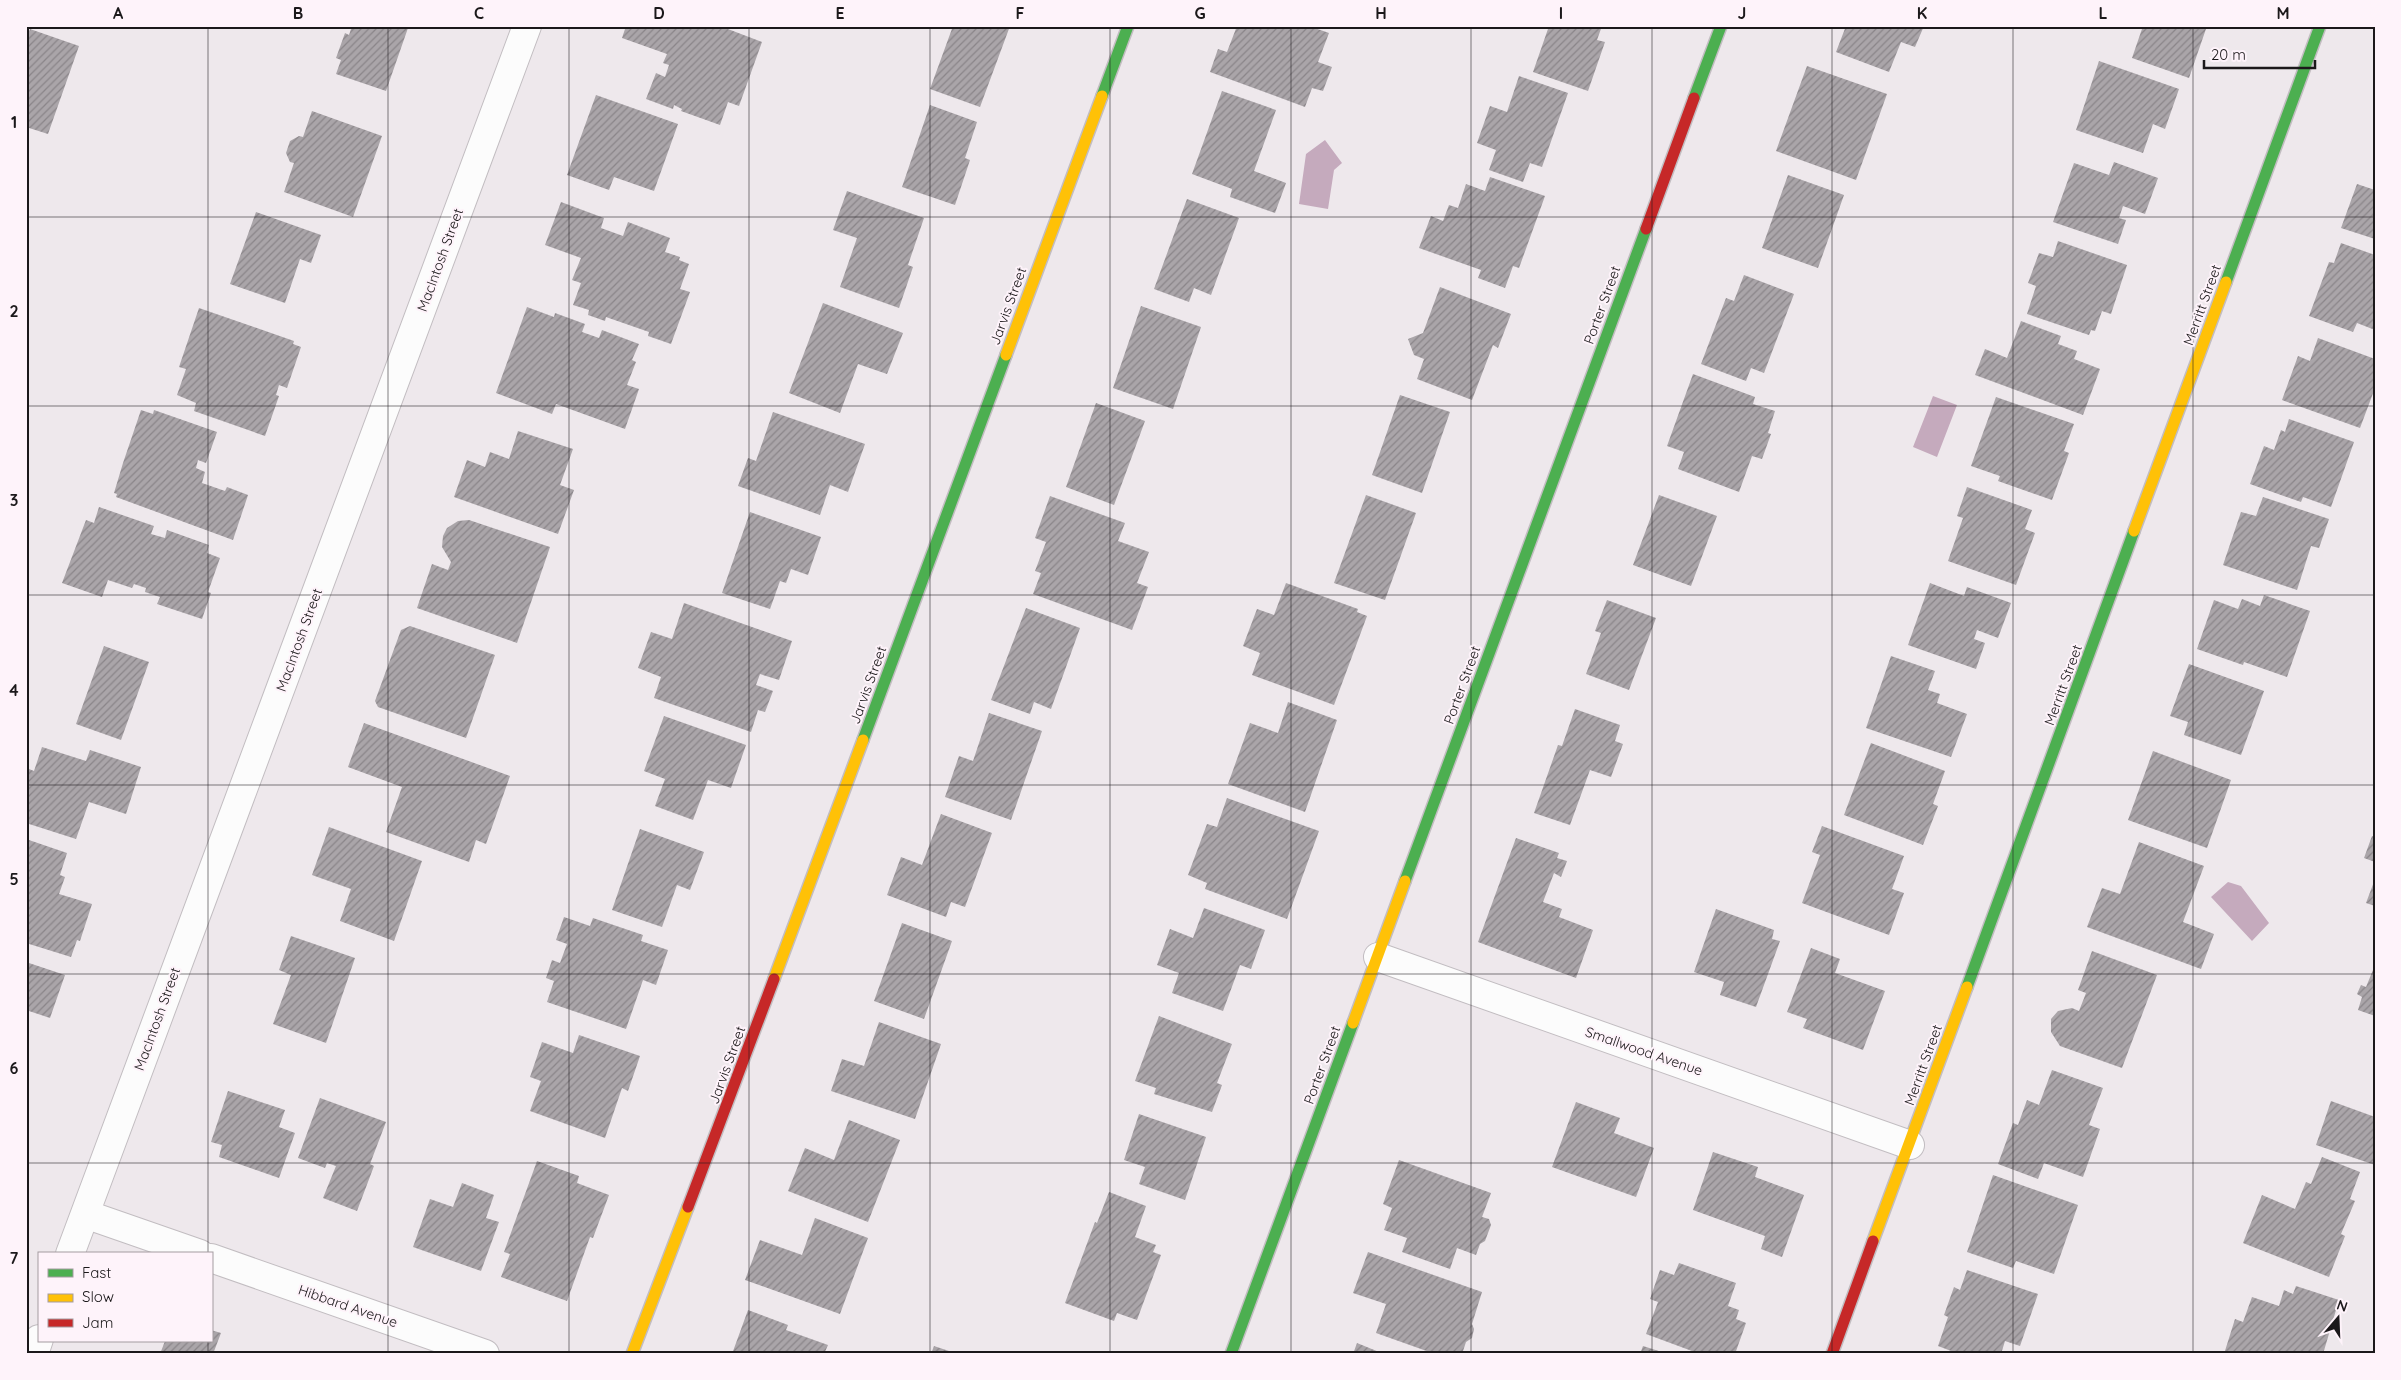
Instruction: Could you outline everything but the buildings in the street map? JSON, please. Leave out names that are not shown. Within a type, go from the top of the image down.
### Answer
[{"type":"street","name":"MacIntosh Street","points":[[71,1252],[527,26]]},
{"type":"street","name":"Jarvis Street","points":[[632,1354],[728,1104],[1128,26]]},
{"type":"street","name":"Porter Street","points":[[1231,1354],[1721,26]]},
{"type":"street","name":"Merritt Street","points":[[1832,1354],[2320,26]]},
{"type":"street","name":"Smallwood Avenue","points":[[1378,957],[1910,1145]]},
{"type":"street","points":[[85,1214],[194,1252]]},
{"type":"street","name":"Hibbard Avenue","points":[[212,1258],[485,1354]]},
{"type":"street","points":[[34,1354],[38,1342]]},
{"type":"shaded area","points":[[1325,140],[1342,163],[1334,170],[1328,209],[1299,204],[1306,154]]},
{"type":"shaded area","points":[[1933,396],[1957,405],[1937,457],[1913,447]]},
{"type":"shaded area","points":[[2228,882],[2241,886],[2269,923],[2252,941],[2211,897]]},
{"type":"traffic: fast","points":[[1102,96],[1128,26]]},
{"type":"traffic: fast","points":[[1694,98],[1721,26]]},
{"type":"traffic: fast","points":[[2226,282],[2320,26]]},
{"type":"traffic: fast","points":[[1405,881],[1646,229]]},
{"type":"traffic: fast","points":[[863,740],[1006,355]]},
{"type":"traffic: fast","points":[[1967,987],[2134,531]]},
{"type":"traffic: fast","points":[[1231,1354],[1353,1023]]},
{"type":"traffic: slow","points":[[1006,355],[1102,96]]},
{"type":"traffic: slow","points":[[2134,531],[2226,282]]},
{"type":"traffic: slow","points":[[774,979],[863,740]]},
{"type":"traffic: slow","points":[[1353,1023],[1405,881]]},
{"type":"traffic: slow","points":[[1873,1241],[1967,987]]},
{"type":"traffic: slow","points":[[632,1354],[688,1207]]},
{"type":"traffic: jam","points":[[1646,229],[1694,98]]},
{"type":"traffic: jam","points":[[688,1207],[774,979]]},
{"type":"traffic: jam","points":[[1832,1354],[1873,1241]]}]
